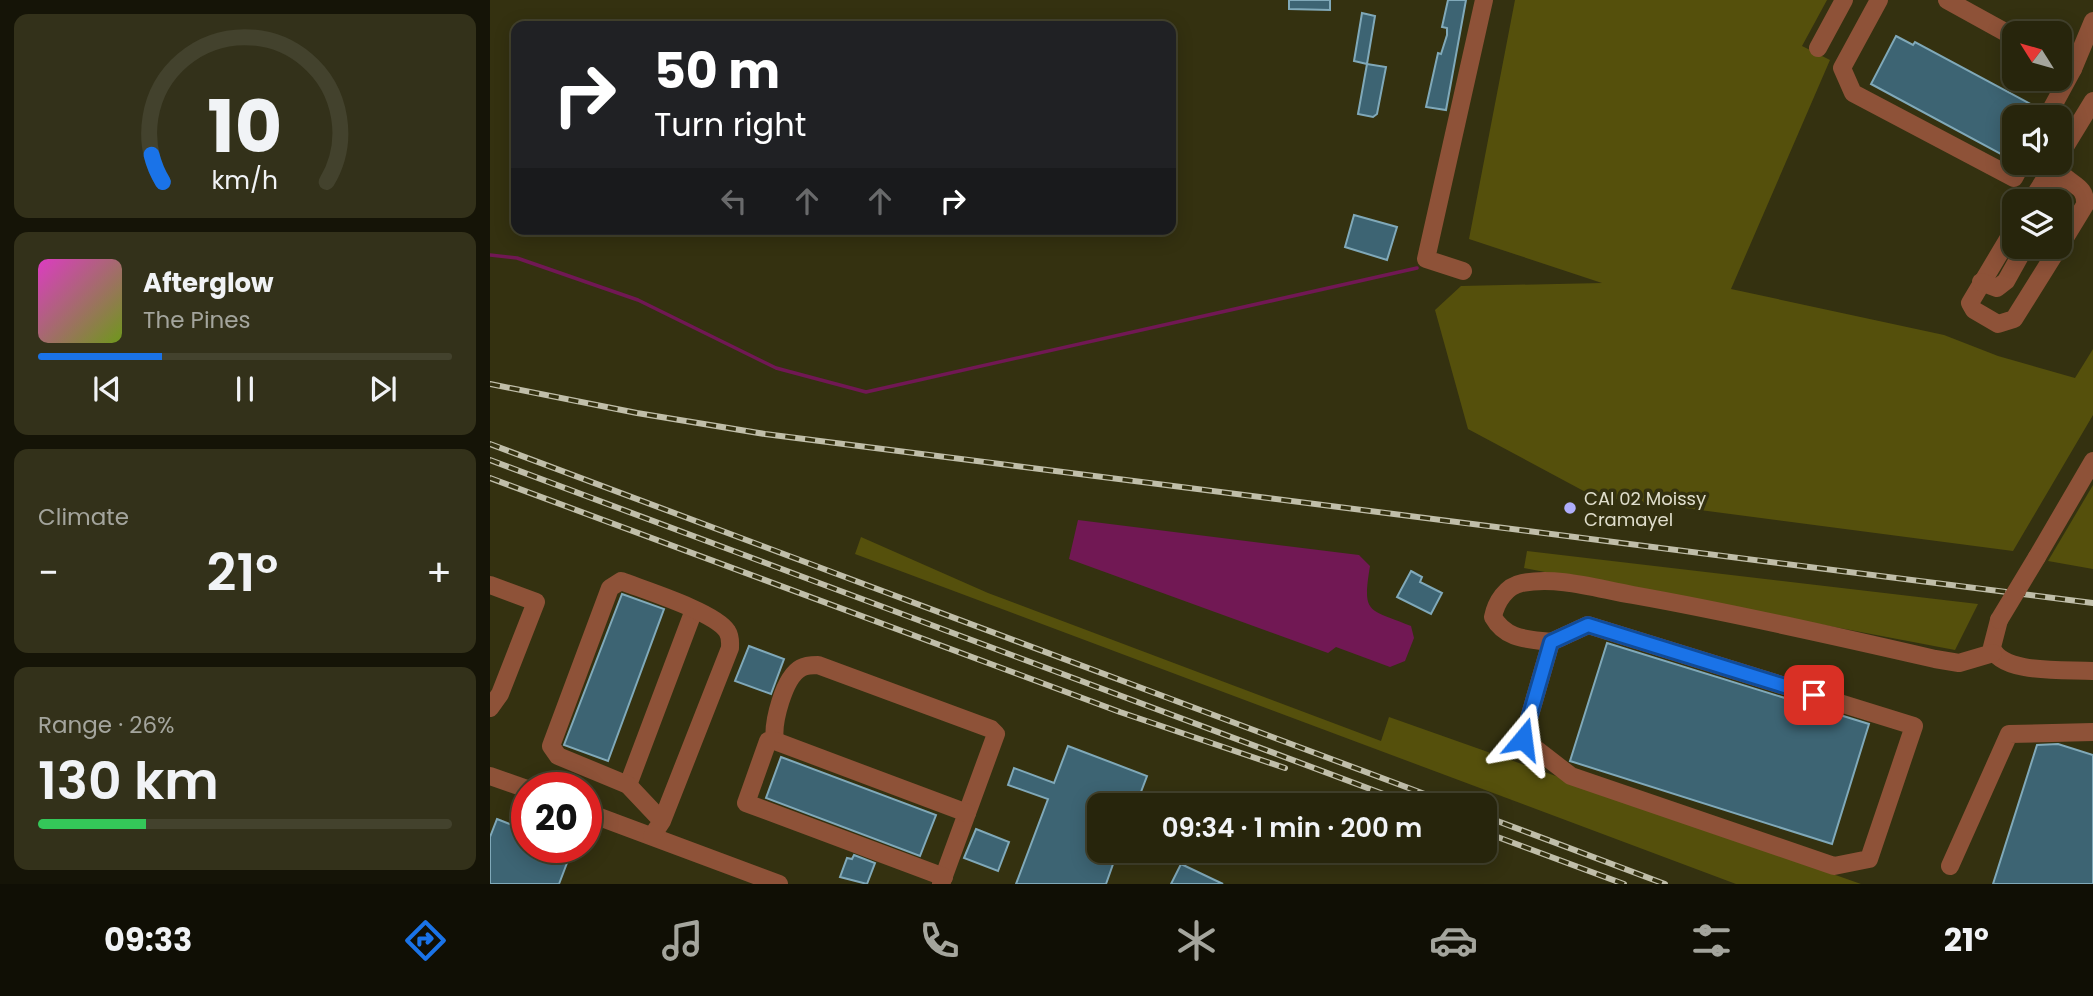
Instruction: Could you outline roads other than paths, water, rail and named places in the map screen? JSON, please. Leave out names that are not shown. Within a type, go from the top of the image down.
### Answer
[{"type":"street","points":[[1463,271],[1426,260],[1484,0]]},
{"type":"street","points":[[1818,48],[1844,0]]},
{"type":"street","points":[[1879,0],[1842,68],[1853,93],[2002,172]]},
{"type":"street","points":[[1947,0],[2002,30]]},
{"type":"street","points":[[2072,55],[2093,21]]},
{"type":"street","points":[[2072,135],[2093,101]]},
{"type":"street","points":[[2060,175],[2083,191],[2086,197],[2085,205],[2072,226]]},
{"type":"street","points":[[2002,248],[1971,298],[1972,307],[1998,324],[2011,322],[2051,259]]},
{"type":"street","points":[[1981,282],[1997,288],[2006,281],[2018,259]]},
{"type":"street","points":[[2093,461],[1998,620],[1992,635],[1993,653],[2001,661],[2017,667],[2093,671]]},
{"type":"street","points":[[621,582],[694,610],[720,624],[730,638],[730,648],[657,829],[628,785],[558,756],[551,747],[610,588],[621,582]]},
{"type":"street","points":[[1551,642],[1523,739],[1570,776],[1834,866],[1869,859],[1914,726],[1588,625],[1551,642],[1516,638],[1497,624],[1493,617],[1494,608],[1505,593],[1520,583],[1558,582],[1696,606],[1959,663],[1993,653]]},
{"type":"street","points":[[490,585],[536,602],[499,694],[490,708]]},
{"type":"street","points":[[628,785],[694,610]]},
{"type":"street","points":[[775,741],[777,713],[793,675],[802,667],[818,665],[834,669],[991,729],[996,734],[967,813],[942,881],[746,803],[768,741],[775,741],[967,813]]},
{"type":"street","points":[[1950,866],[2009,734],[2093,732]]},
{"type":"street","points":[[490,776],[511,783]]},
{"type":"street","points":[[602,816],[657,829],[779,884]]},
{"type":"waterway","points":[[490,255],[517,258],[638,300],[776,368],[866,392],[1417,268]]},
{"type":"railway","points":[[490,384],[637,413],[765,434],[2093,603]]},
{"type":"railway","points":[[490,444],[1422,793]]},
{"type":"railway","points":[[490,460],[1381,793]]},
{"type":"railway","points":[[490,478],[1120,712],[1285,768]]},
{"type":"railway","points":[[1497,821],[1665,884]]},
{"type":"railway","points":[[1497,837],[1624,884]]},
{"type":"place","name":"CAI 02 Moissy Cramayel","points":[[1570,508]]}]
